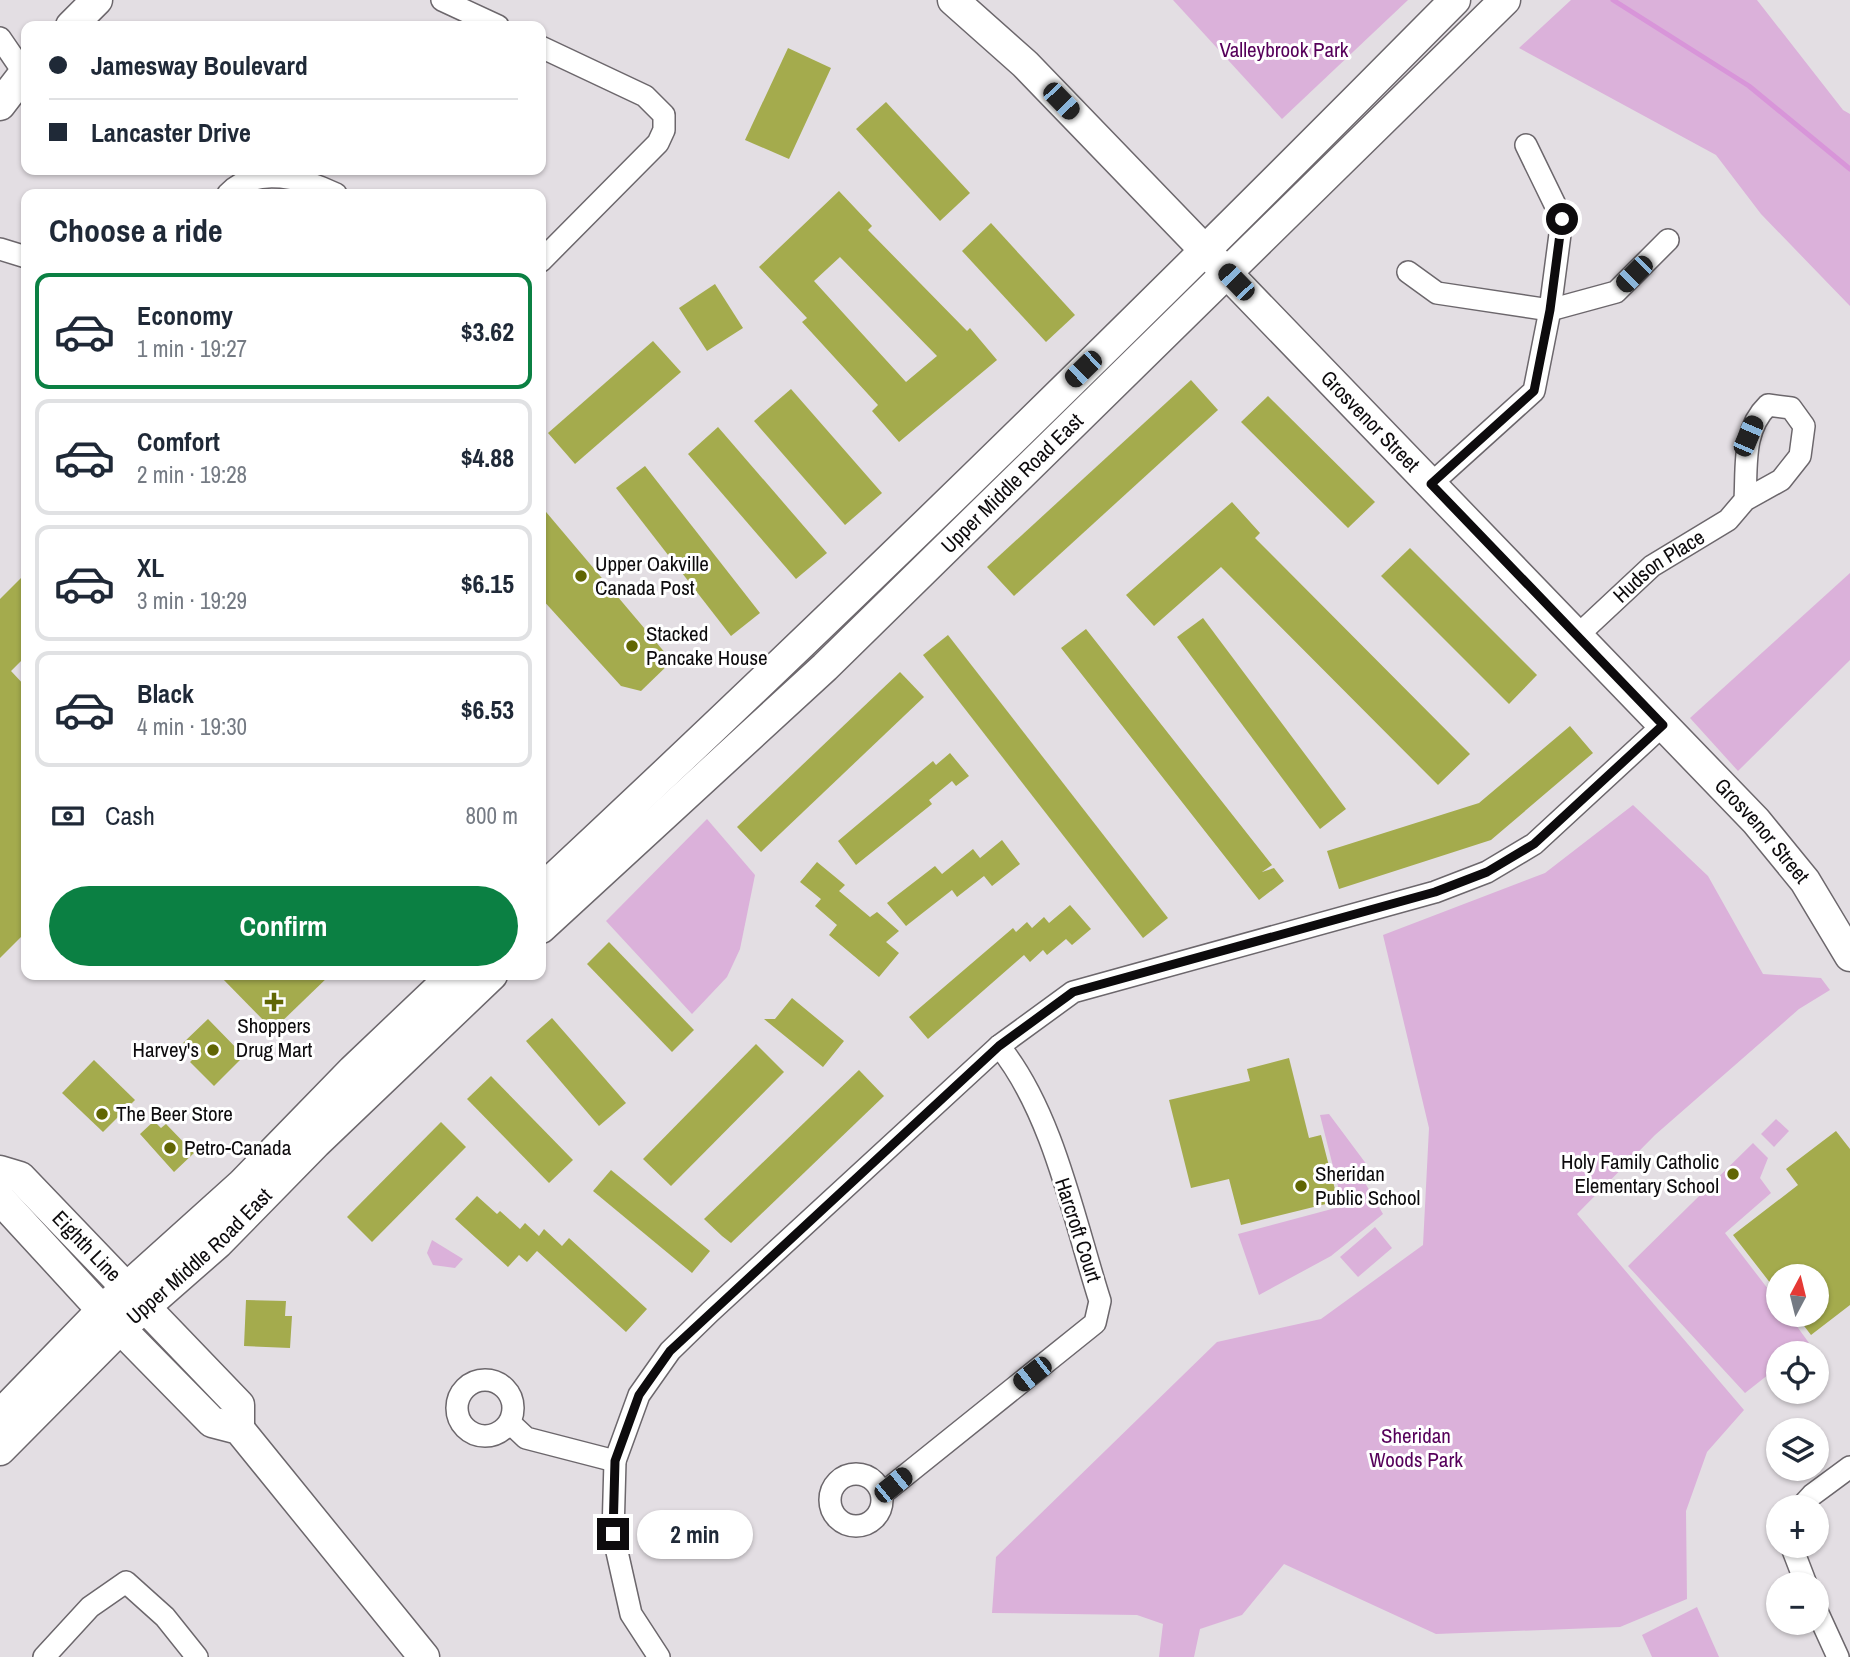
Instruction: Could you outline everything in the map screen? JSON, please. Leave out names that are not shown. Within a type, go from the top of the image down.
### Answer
[{"type":"main road","points":[[76,21],[97,0]]},
{"type":"main road","name":"Grosvenor Street","points":[[953,0],[1025,64],[1782,851],[1805,881],[1850,956]]},
{"type":"main road","name":"Upper Middle Road East","points":[[546,923],[825,667],[1216,261],[1455,0]]},
{"type":"main road","name":"Upper Middle Road East","points":[[546,885],[1216,261],[1505,0]]},
{"type":"main road","points":[[0,106],[21,77]]},
{"type":"main road","name":"Upper Middle Road East","points":[[0,1415],[136,1296],[353,1070],[448,980]]},
{"type":"main road","name":"Upper Middle Road East","points":[[136,1296],[218,1243],[316,1143],[487,980]]},
{"type":"main road","name":"Eighth Line","points":[[0,1171],[20,1177],[239,1405],[239,1429]]},
{"type":"main road","name":"Eighth Line","points":[[0,1199],[212,1422],[239,1429],[424,1657]]},
{"type":"main road","name":"Upper Middle Road East","points":[[0,1450],[112,1319]]},
{"type":"street","points":[[442,0],[487,21]]},
{"type":"street","points":[[0,37],[21,66]]},
{"type":"street","points":[[546,49],[645,96],[664,115],[664,130],[658,143],[546,256]]},
{"type":"street","points":[[1431,484],[1534,391],[1550,310],[1562,219],[1526,145]]},
{"type":"street","points":[[236,189],[250,180],[270,177],[311,182],[326,189]]},
{"type":"street","points":[[1408,272],[1437,293],[1550,310],[1616,292],[1668,240]]},
{"type":"street","points":[[0,249],[21,255]]},
{"type":"street","name":"Hudson Place","points":[[1577,636],[1652,566],[1728,520],[1745,500]]},
{"type":"street","points":[[659,1657],[631,1614],[616,1548],[613,1534],[615,1461],[639,1395],[670,1351],[999,1046],[1073,992],[1435,892],[1487,872],[1534,844],[1663,725]]},
{"type":"street","name":"Harcroft Court","points":[[881,1494],[1095,1323],[1100,1301],[1043,1120],[1012,1062],[999,1046]]},
{"type":"street","points":[[510,1423],[526,1438],[615,1461]]},
{"type":"street","points":[[1812,1495],[1850,1467]]},
{"type":"street","points":[[44,1657],[90,1607],[126,1582],[165,1617],[197,1657]]},
{"type":"street","points":[[1828,1635],[1838,1657]]},
{"type":"green space","name":"Valleybrook Park","points":[[1173,0],[1408,0],[1282,119]]},
{"type":"green space","points":[[1571,0],[1757,0],[1843,110],[1850,114],[1850,306],[1761,214],[1716,155],[1519,48]]},
{"type":"green space","points":[[1850,573],[1850,660],[1738,771],[1690,718]]},
{"type":"green space","name":"Sheridan Woods Park","points":[[1633,805],[1708,876],[1763,974],[1821,978],[1830,990],[1799,1009],[1655,1135],[1577,1214],[1744,1410],[1707,1452],[1686,1511],[1687,1599],[1620,1627],[1436,1634],[1284,1564],[1242,1615],[1200,1629],[1194,1657],[1159,1657],[1163,1624],[1137,1615],[992,1613],[996,1557],[1217,1342],[1321,1319],[1423,1245],[1429,1128],[1383,935],[1545,873]]},
{"type":"green space","points":[[707,819],[755,875],[740,949],[727,977],[692,1014],[606,921]]},
{"type":"green space","points":[[1329,1114],[1373,1173],[1364,1181],[1383,1214],[1331,1256],[1259,1295],[1238,1234],[1343,1206],[1320,1115]]},
{"type":"green space","points":[[1776,1119],[1789,1131],[1774,1147],[1761,1134]]},
{"type":"green space","points":[[1753,1143],[1768,1158],[1760,1178],[1771,1193],[1725,1233],[1766,1286],[1766,1327],[1797,1327],[1808,1341],[1766,1341],[1766,1376],[1745,1393],[1628,1266]]},
{"type":"green space","points":[[1375,1227],[1392,1248],[1358,1277],[1340,1257]]},
{"type":"green space","points":[[432,1240],[463,1259],[455,1268],[433,1265],[427,1253]]},
{"type":"green space","points":[[1697,1607],[1719,1657],[1652,1657],[1642,1635]]},
{"type":"building","points":[[788,48],[831,68],[789,159],[745,140]]},
{"type":"building","points":[[886,102],[970,193],[940,221],[856,129]]},
{"type":"building","points":[[839,191],[872,226],[868,230],[967,331],[970,328],[997,360],[899,442],[872,411],[878,405],[802,322],[807,318],[759,267]],"holes":[[[840,257],[937,356],[906,382],[814,281]]]},
{"type":"building","points":[[991,223],[1075,315],[1046,342],[962,251]]},
{"type":"building","points":[[715,284],[743,328],[707,351],[679,308]]},
{"type":"building","points":[[653,341],[681,372],[575,464],[548,433]]},
{"type":"building","points":[[1191,380],[1218,410],[1014,596],[987,567]]},
{"type":"building","points":[[791,389],[882,493],[845,525],[754,421]]},
{"type":"building","points":[[1268,396],[1375,502],[1348,528],[1241,422]]},
{"type":"building","points":[[718,427],[827,553],[796,579],[688,454]]},
{"type":"building","points":[[645,466],[760,613],[731,636],[616,488]]},
{"type":"building","points":[[1232,502],[1260,533],[1255,538],[1470,754],[1438,785],[1221,567],[1154,626],[1126,595]]},
{"type":"building","points":[[546,512],[672,661],[641,691],[621,686],[546,604]]},
{"type":"building","points":[[1410,548],[1537,675],[1509,704],[1381,576]]},
{"type":"building","points":[[21,578],[21,661],[11,671],[21,682],[21,937],[0,958],[0,599]]},
{"type":"building","points":[[1203,618],[1346,809],[1320,829],[1177,637]]},
{"type":"building","points":[[1086,629],[1272,865],[1262,872],[1274,868],[1284,881],[1259,900],[1061,648]]},
{"type":"building","points":[[948,635],[1168,918],[1143,938],[923,655]]},
{"type":"building","points":[[900,672],[924,697],[761,852],[737,827]]},
{"type":"building","points":[[1570,726],[1593,753],[1491,840],[1339,889],[1327,851],[1479,803]]},
{"type":"building","points":[[950,753],[969,776],[956,786],[952,781],[929,800],[932,804],[856,865],[838,841],[933,761],[936,765]]},
{"type":"building","points":[[1002,840],[1020,864],[992,886],[984,876],[957,897],[952,890],[906,926],[887,903],[935,866],[942,874],[973,849],[980,858]]},
{"type":"building","points":[[817,862],[845,885],[839,891],[870,917],[877,912],[899,931],[886,942],[899,953],[879,977],[829,935],[837,925],[815,906],[821,899],[800,882]]},
{"type":"building","points":[[1070,905],[1091,929],[1072,945],[1066,939],[1047,955],[1043,950],[1030,962],[1024,955],[928,1039],[909,1017],[1013,928],[1016,932],[1027,922],[1032,928],[1044,917],[1049,923]]},
{"type":"building","points":[[609,942],[694,1030],[672,1052],[587,964]]},
{"type":"building","name":"Shoppers Drug Mart","points":[[224,980],[325,980],[273,1030]]},
{"type":"building","points":[[792,998],[844,1041],[823,1067],[764,1019],[775,1019]]},
{"type":"building","points":[[552,1018],[626,1103],[599,1126],[526,1041]]},
{"type":"building","name":"Harvey's","points":[[208,1019],[244,1056],[214,1086],[190,1062],[196,1056],[183,1043]]},
{"type":"building","points":[[756,1044],[784,1072],[671,1186],[643,1159]]},
{"type":"building","points":[[1289,1058],[1309,1138],[1321,1135],[1338,1201],[1241,1225],[1229,1179],[1191,1188],[1169,1100],[1250,1081],[1247,1069]]},
{"type":"building","name":"The Beer Store","points":[[94,1060],[135,1100],[103,1132],[62,1093]]},
{"type":"building","points":[[859,1070],[884,1096],[731,1243],[722,1236],[704,1219]]},
{"type":"building","points":[[491,1076],[573,1160],[549,1183],[467,1099]]},
{"type":"building","name":"Petro-Canada","points":[[154,1121],[161,1128],[166,1124],[194,1153],[174,1172],[140,1134]]},
{"type":"building","points":[[441,1122],[466,1147],[372,1242],[347,1217]]},
{"type":"building","points":[[1836,1131],[1850,1149],[1850,1305],[1829,1321],[1829,1264],[1766,1264],[1766,1278],[1733,1235],[1798,1185],[1786,1169]]},
{"type":"building","points":[[611,1170],[710,1251],[692,1273],[593,1191]]},
{"type":"building","points":[[477,1196],[497,1214],[500,1211],[520,1229],[525,1223],[539,1236],[544,1229],[562,1246],[569,1238],[647,1309],[626,1332],[537,1251],[527,1262],[519,1255],[508,1267],[455,1219]]},
{"type":"building","points":[[246,1300],[286,1301],[285,1316],[292,1316],[290,1348],[244,1346]]},
{"type":"building","points":[[1805,1327],[1821,1327],[1811,1335]]},
{"type":"waterway","points":[[1613,0],[1749,86],[1850,169]]},
{"type":"place","name":"Upper Oakville Canada Post","points":[[581,576]]},
{"type":"place","name":"Stacked Pancake House","points":[[632,646]]},
{"type":"place","name":"Shoppers Drug Mart","points":[[274,1002]]},
{"type":"place","name":"Harvey's","points":[[213,1050]]},
{"type":"place","name":"The Beer Store","points":[[102,1114]]},
{"type":"place","name":"Petro-Canada","points":[[170,1148]]},
{"type":"place","name":"Holy Family Catholic Elementary School","points":[[1733,1174]]},
{"type":"place","name":"Sheridan Public School","points":[[1301,1186]]},
{"type":"route","points":[[613,1534],[615,1461],[639,1395],[670,1351],[999,1046],[1073,992],[1435,892],[1487,872],[1534,844],[1663,725],[1431,484],[1534,391],[1550,310],[1562,219]]}]
